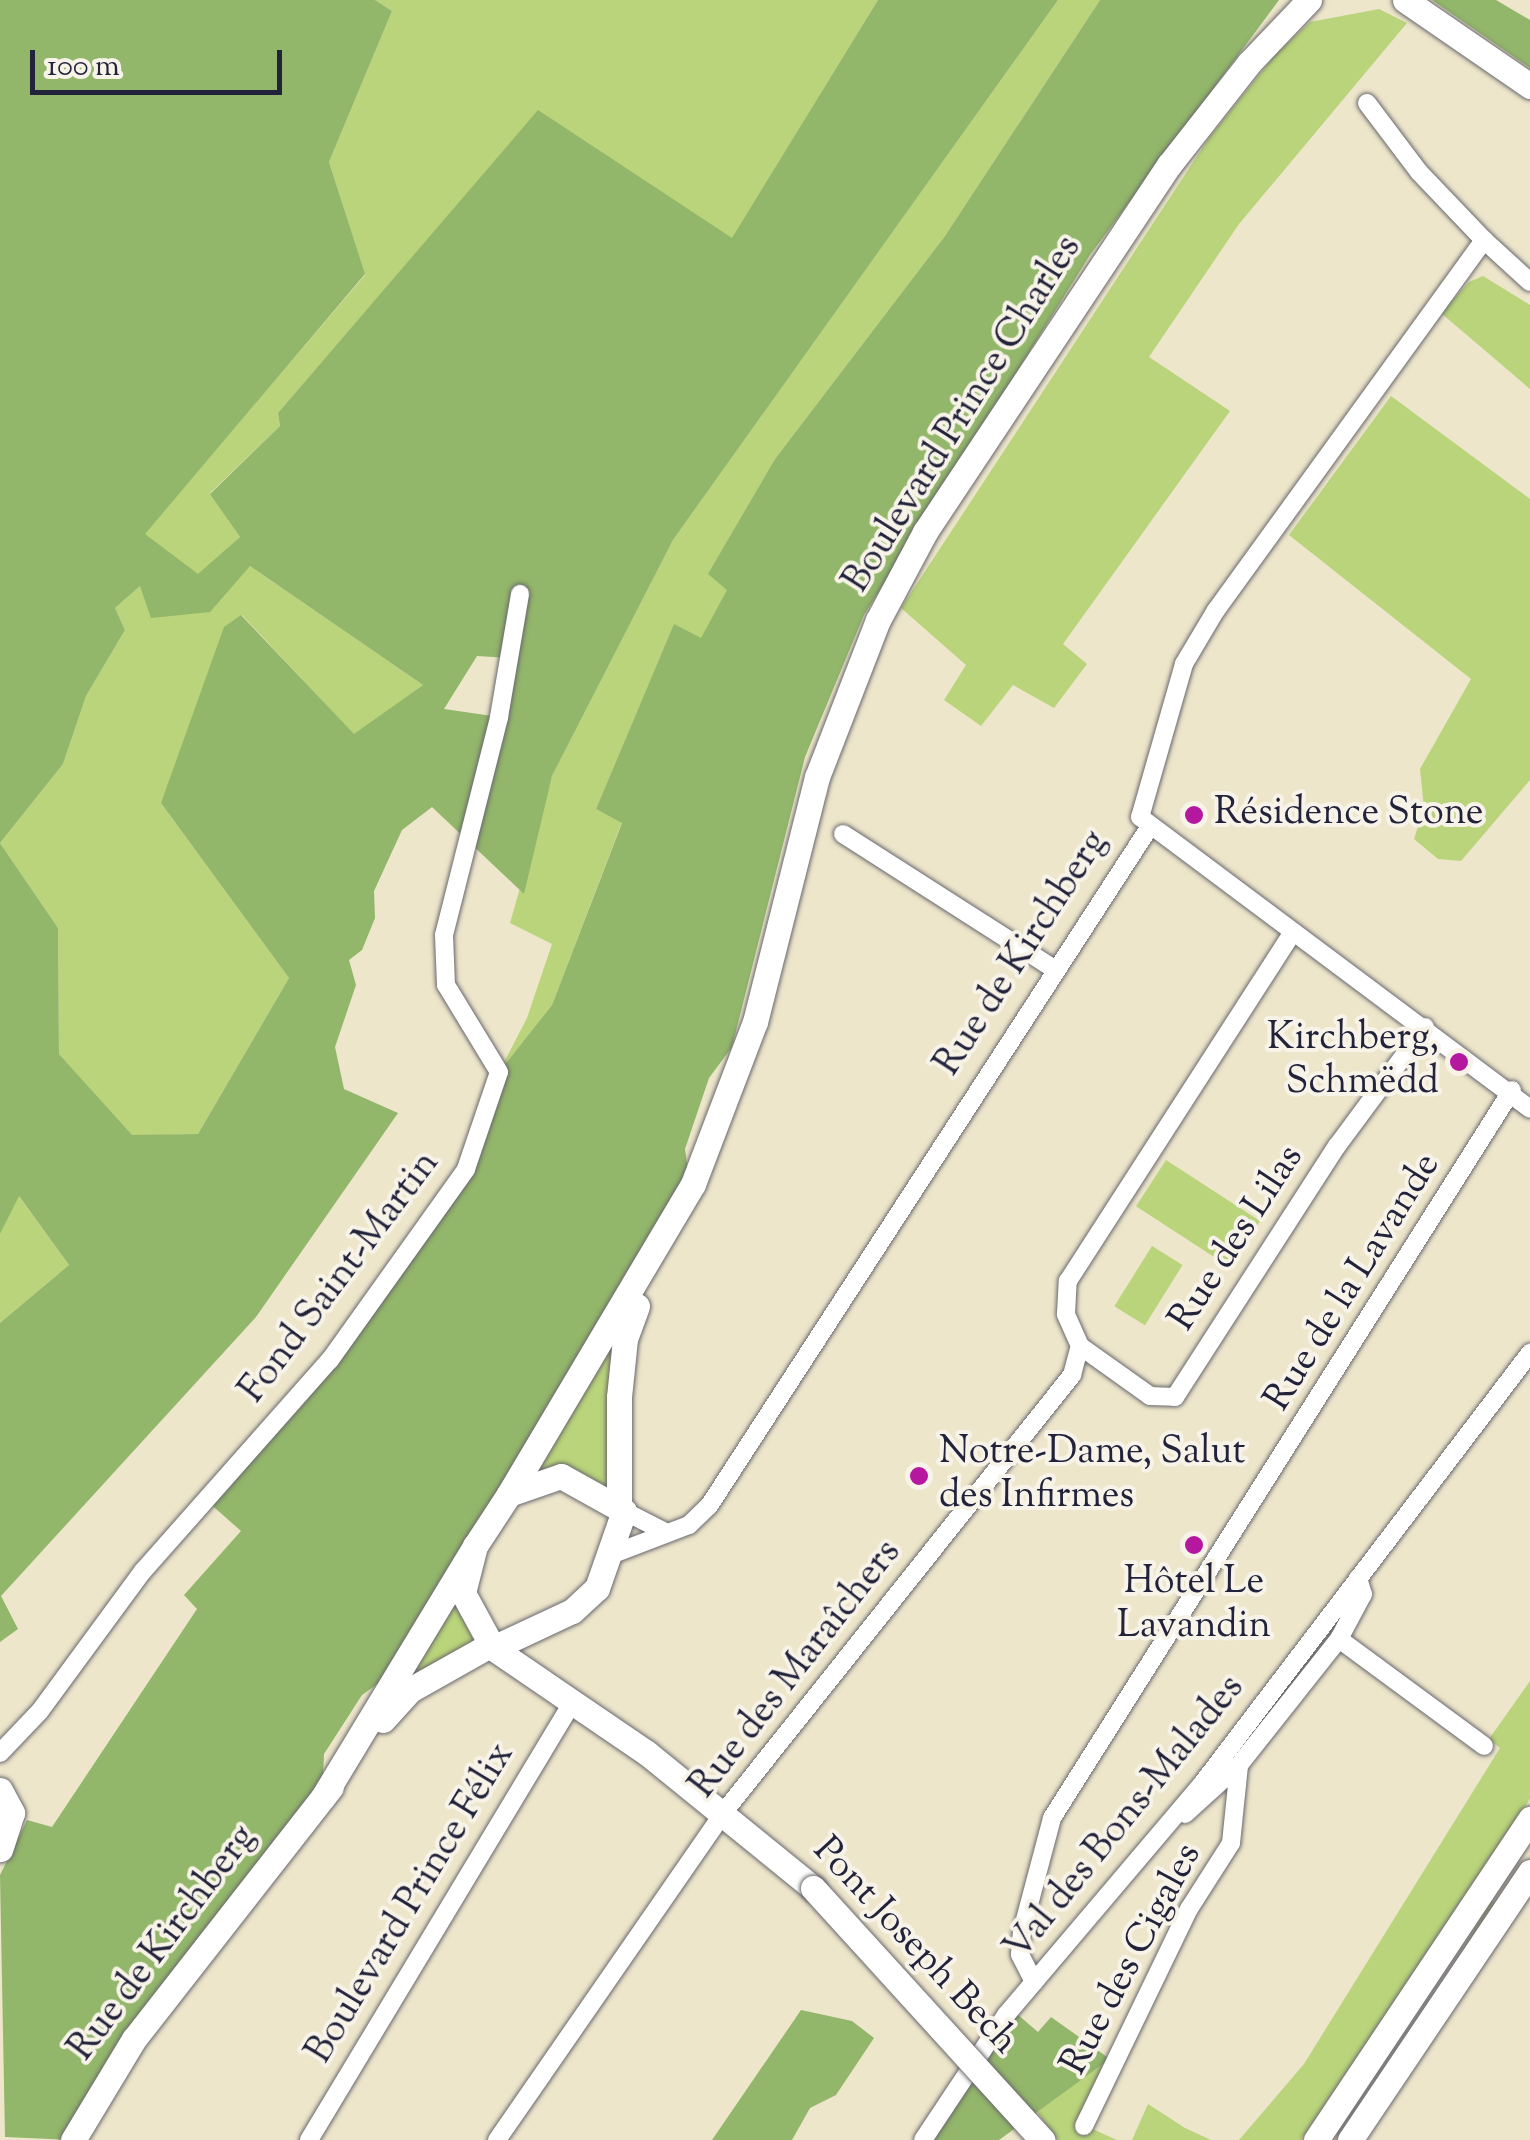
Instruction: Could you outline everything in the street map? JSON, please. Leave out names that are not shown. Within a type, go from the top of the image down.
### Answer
[{"type":"main road","name":"Boulevard Prince Charles","points":[[508,1494],[654,1257],[693,1184],[744,1054],[816,777],[878,620],[925,532],[1169,166],[1249,63],[1309,0]]},
{"type":"main road","points":[[1405,0],[1530,86]]},
{"type":"main road","name":"Boulevard Prince Charles","points":[[621,1507],[625,1339],[654,1257]]},
{"type":"main road","points":[[508,1494],[561,1476],[621,1507]]},
{"type":"main road","name":"Rue de Kirchberg","points":[[323,1797],[508,1494]]},
{"type":"main road","name":"Rue de Kirchberg","points":[[73,2140],[134,2040],[410,1690],[490,1647],[535,1631],[597,1588],[613,1554],[621,1507]]},
{"type":"main road","name":"Rue de Kirchberg","points":[[475,1546],[463,1593],[490,1647]]},
{"type":"main road","points":[[535,1631],[530,1658],[546,1686]]},
{"type":"main road","name":"Pont Joseph Bech","points":[[490,1647],[724,1812],[812,1888],[1042,2140]]},
{"type":"main road","points":[[0,1790],[12,1812],[0,1848]]},
{"type":"main road","points":[[1350,2140],[1530,1873],[1521,1839]]},
{"type":"main road","points":[[1316,2140],[1521,1839]]},
{"type":"street","points":[[1368,103],[1419,172],[1530,282]]},
{"type":"street","name":"Rue de Kirchberg","points":[[613,1554],[664,1531],[688,1525],[709,1506],[1149,828],[1140,817],[1141,796],[1184,664],[1216,610],[1484,240]]},
{"type":"street","name":"Fond Saint-Martin","points":[[0,1753],[40,1712],[143,1572],[330,1360],[466,1169],[499,1072],[446,986],[444,935],[513,658],[520,594]]},
{"type":"street","points":[[1149,828],[1512,1090],[1530,1109]]},
{"type":"street","points":[[842,834],[1056,970]]},
{"type":"street","points":[[1080,1346],[1066,1314],[1068,1281],[1294,932]]},
{"type":"street","name":"Rue des Lilas","points":[[1080,1346],[1150,1396],[1175,1397],[1337,1146],[1425,1027]]},
{"type":"street","name":"Rue de la Lavande","points":[[1034,1982],[1020,1954],[1022,1931],[1052,1818],[1512,1090]]},
{"type":"street","name":"Rue des Maraîchers","points":[[496,2140],[724,1812],[1072,1376],[1080,1346]]},
{"type":"street","name":"Val des Bons-Malades","points":[[923,2140],[1034,1982],[1166,1826],[1530,1353]]},
{"type":"street","points":[[621,1507],[664,1531]]},
{"type":"street","name":"Rue des Cigales","points":[[1166,1826],[1204,1801],[1238,1766],[1340,1639],[1363,1594],[1358,1578]]},
{"type":"street","points":[[1340,1639],[1484,1746]]},
{"type":"street","name":"Boulevard Prince Félix","points":[[309,2140],[572,1702]]},
{"type":"street","name":"Rue des Cigales","points":[[1084,2126],[1181,1925],[1231,1843],[1238,1766]]},
{"type":"green space","points":[[0,0],[375,0],[392,11],[329,162],[365,274],[145,534],[198,574],[240,537],[210,494],[280,426],[278,413],[538,110],[732,238],[878,0],[1058,0],[673,540],[552,776],[524,894],[432,807],[402,830],[374,891],[375,918],[362,950],[349,960],[356,985],[335,1047],[344,1089],[398,1113],[256,1317],[1,1596],[18,1629],[0,1642],[0,1323],[69,1265],[19,1196],[0,1234]],"holes":[[[250,566],[423,685],[354,734],[241,615],[224,627],[161,803],[289,978],[198,1134],[132,1135],[59,1054],[58,928],[0,843],[63,764],[86,696],[125,630],[115,608],[140,586],[151,618],[210,612]],[[477,656],[512,658],[499,717],[444,709]]]},
{"type":"green space","points":[[375,0],[878,0],[732,239],[538,111],[278,413],[280,426],[210,493],[240,537],[198,575],[144,534],[365,275],[329,162],[392,11]]},
{"type":"green space","points":[[1058,0],[1100,0],[945,236],[775,459],[709,574],[728,589],[701,639],[674,625],[596,809],[622,822],[552,1005],[499,1072],[527,1018],[552,944],[510,923],[552,776],[673,540]]},
{"type":"green space","points":[[1100,0],[1279,0],[1090,255],[864,615],[805,757],[732,1047],[709,1078],[685,1149],[688,1171],[653,1236],[383,1680],[362,1695],[324,1754],[323,1777],[73,2140],[5,2137],[0,1875],[27,1820],[52,1827],[197,1609],[184,1595],[241,1531],[207,1501],[330,1360],[466,1169],[499,1072],[552,1005],[622,823],[596,809],[674,624],[701,638],[727,590],[708,574],[775,459],[945,236]]},
{"type":"green space","points":[[1432,0],[1496,0],[1530,20],[1530,68]]},
{"type":"green space","points":[[1379,9],[1407,23],[1239,224],[1149,357],[1230,411],[1063,644],[1087,664],[1054,708],[1013,685],[981,726],[944,700],[966,665],[901,608],[1209,138],[1275,55],[1310,22]]},
{"type":"green space","points":[[1483,276],[1530,305],[1530,389],[1441,313],[1469,282]]},
{"type":"green space","points":[[1391,396],[1530,499],[1530,780],[1461,861],[1438,859],[1414,839],[1424,808],[1420,769],[1471,679],[1289,535]]},
{"type":"green space","points":[[250,566],[423,685],[354,735],[242,615],[161,803],[289,978],[198,1134],[132,1136],[59,1054],[58,928],[0,843],[63,764],[86,696],[125,630],[115,608],[140,586]]},
{"type":"green space","points":[[1166,1160],[1260,1221],[1230,1267],[1136,1206]]},
{"type":"green space","points":[[18,1195],[69,1265],[0,1323],[0,1234]]},
{"type":"green space","points":[[1152,1246],[1183,1265],[1145,1325],[1114,1306]]},
{"type":"green space","points":[[614,1342],[614,1493],[535,1473],[607,1349]]},
{"type":"green space","points":[[452,1598],[475,1642],[410,1683],[403,1676]]},
{"type":"green space","points":[[1530,1681],[1530,1799],[1301,2140],[1239,2140],[1304,2064],[1500,1748],[1489,1739]]},
{"type":"green space","points":[[1491,1901],[1498,1905],[1362,2140],[1353,2140]]},
{"type":"green space","points":[[801,2010],[852,2021],[874,2038],[836,2095],[810,2108],[792,2140],[712,2140]]},
{"type":"green space","points":[[1017,2014],[1038,2032],[1051,2017],[1110,2059],[999,2140],[933,2140]]},
{"type":"green space","points":[[1110,2059],[1081,2124],[1117,2140],[1058,2140],[1037,2112]]},
{"type":"green space","points":[[1148,2104],[1185,2128],[1211,2140],[1132,2140]]},
{"type":"place","name":"Résidence Stone","points":[[1194,815]]},
{"type":"place","name":"Kirchberg, Schmëdd","points":[[1459,1062]]},
{"type":"place","name":"Notre-Dame, Salut des Infirmes","points":[[919,1476]]},
{"type":"place","name":"Hôtel Le Lavandin","points":[[1194,1545]]}]
